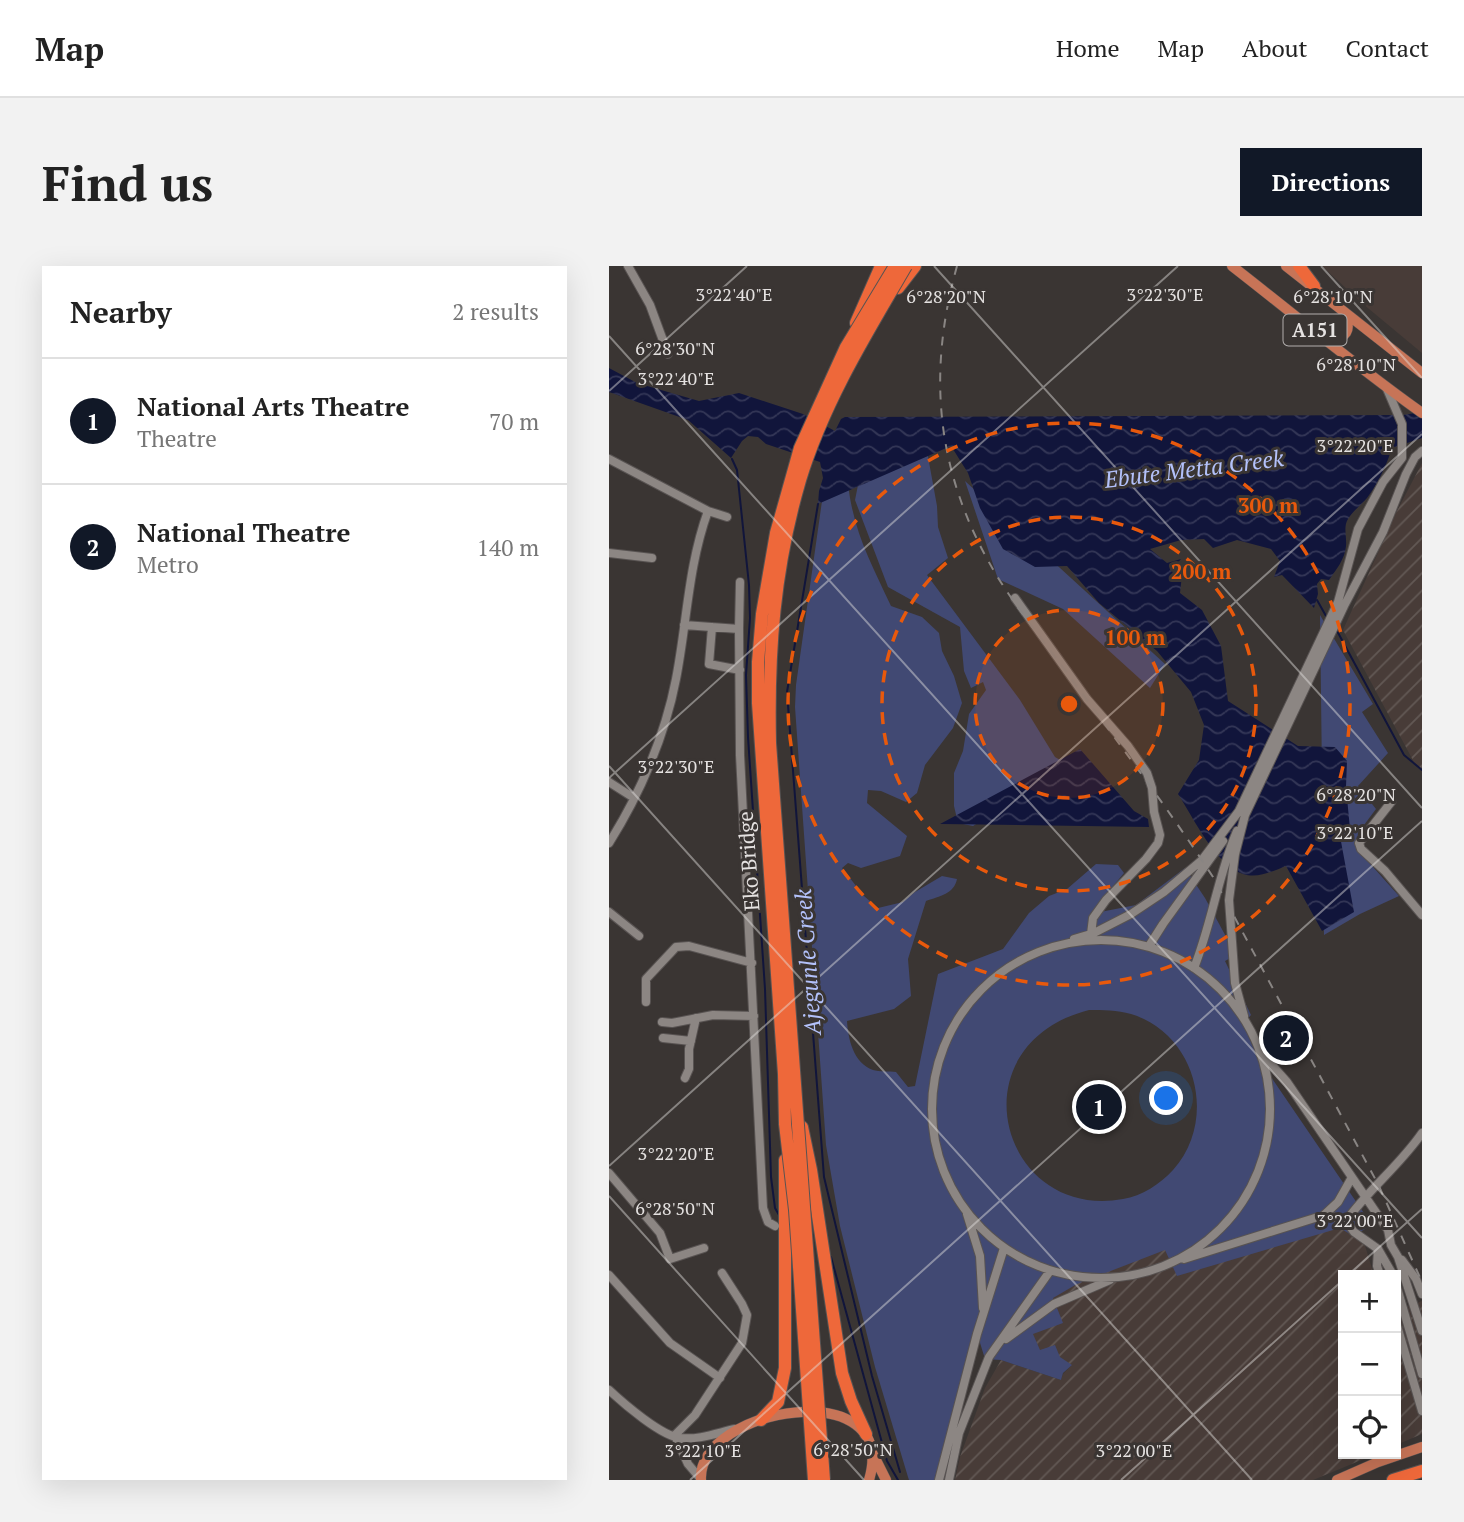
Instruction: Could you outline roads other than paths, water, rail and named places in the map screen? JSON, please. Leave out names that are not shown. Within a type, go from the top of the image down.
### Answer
[{"type":"highway","points":[[846,347],[881,266]]},
{"type":"highway","name":"Eko Bridge","points":[[814,1480],[795,1210],[785,1124],[784,1074],[759,726],[758,662],[769,570],[786,491],[800,448],[846,347],[895,266]]},
{"type":"highway","name":"Eko Bridge","points":[[824,1480],[770,743],[771,634],[782,554],[801,478],[828,412],[873,323],[907,266]]},
{"type":"highway","points":[[873,323],[915,266]]},
{"type":"highway","points":[[1299,266],[1314,286]]},
{"type":"highway","points":[[797,1103],[811,1170],[842,1373],[866,1434]]},
{"type":"highway","points":[[761,1420],[778,1402],[785,1368],[785,1124]]},
{"type":"highway","points":[[1392,1480],[1422,1471]]},
{"type":"main road","name":"A151","points":[[1232,266],[1326,338],[1387,389],[1396,400],[1422,413]]},
{"type":"main road","name":"A151","points":[[1286,266],[1422,373]]},
{"type":"main road","points":[[1326,338],[1335,339],[1344,336],[1348,331],[1347,320],[1341,309]]},
{"type":"main road","points":[[701,1479],[707,1453],[735,1429],[761,1420],[809,1412],[841,1415],[852,1421],[866,1434],[871,1451],[886,1480]]},
{"type":"main road","points":[[1336,1480],[1422,1447]]},
{"type":"main road","points":[[869,1480],[872,1469],[871,1451]]},
{"type":"street","points":[[628,266],[650,305],[668,354]]},
{"type":"street","points":[[1341,604],[1358,530],[1383,482],[1402,458],[1402,424],[1396,400]]},
{"type":"street","points":[[1194,968],[1202,948],[1220,875],[1242,813],[1341,604],[1383,532],[1409,467],[1422,451]]},
{"type":"street","points":[[609,459],[708,511],[727,517]]},
{"type":"street","points":[[609,843],[644,778],[670,702],[696,542],[708,511]]},
{"type":"street","points":[[609,553],[652,558]]},
{"type":"street","points":[[740,582],[740,755],[763,1208],[768,1222],[775,1226]]},
{"type":"street","points":[[1015,598],[1087,699],[1128,746],[1147,773],[1152,788],[1159,843],[1106,900],[1093,918],[1091,934]]},
{"type":"street","points":[[684,625],[739,629]]},
{"type":"street","points":[[712,627],[709,664],[740,670]]},
{"type":"street","points":[[609,782],[634,798]]},
{"type":"street","points":[[1392,800],[1359,843],[1361,849],[1385,871],[1422,915]]},
{"type":"street","points":[[1149,946],[1204,862],[1242,813]]},
{"type":"street","points":[[1177,1260],[1221,1226],[1256,1178],[1268,1136],[1270,1092],[1262,1054],[1246,1021],[1235,983],[1231,948],[1229,900],[1242,813]]},
{"type":"street","points":[[1204,862],[1131,914],[1091,934],[1031,954],[1003,970],[964,1008],[944,1046],[933,1087],[932,1119],[937,1151],[948,1181],[984,1231],[1004,1248],[1050,1271],[1084,1277],[1116,1278],[1140,1274],[1177,1260],[1323,1216],[1338,1202],[1351,1179]]},
{"type":"street","points":[[609,912],[639,936]]},
{"type":"street","points":[[1062,943],[1106,939],[1149,946],[1194,968],[1223,992],[1246,1021]]},
{"type":"street","points":[[646,1002],[646,979],[676,947],[689,946],[752,963]]},
{"type":"street","points":[[662,1022],[672,1023],[713,1015],[754,1016]]},
{"type":"street","points":[[685,1078],[689,1069],[696,1018]]},
{"type":"street","points":[[663,1038],[691,1041]]},
{"type":"street","points":[[1262,1054],[1287,1082],[1388,1230],[1422,1331]]},
{"type":"street","points":[[1346,1221],[1364,1197],[1410,1151],[1422,1133]]},
{"type":"street","points":[[610,1175],[660,1233],[670,1259],[704,1248]]},
{"type":"street","points":[[949,1480],[947,1465],[984,1304],[980,1256],[965,1208]]},
{"type":"street","points":[[1323,1216],[1346,1221],[1354,1232],[1378,1249],[1390,1270]]},
{"type":"street","points":[[1391,1245],[1416,1279],[1422,1294]]},
{"type":"street","points":[[978,1334],[1004,1248]]},
{"type":"street","points":[[1378,1249],[1379,1270]]},
{"type":"street","points":[[939,1480],[989,1357],[1050,1271]]},
{"type":"street","points":[[675,1437],[695,1415],[742,1343],[747,1315],[743,1304],[722,1273]]},
{"type":"street","points":[[609,1275],[670,1343],[720,1378]]},
{"type":"street","points":[[996,1348],[1054,1304],[1116,1278]]},
{"type":"street","points":[[1401,1300],[1422,1374]]},
{"type":"street","points":[[1399,1333],[1422,1411]]},
{"type":"street","points":[[609,1390],[628,1407],[675,1437],[694,1438],[735,1429]]},
{"type":"street","points":[[675,1437],[688,1464],[701,1479]]},
{"type":"water","name":"Ebute Metta Creek","points":[[609,368],[637,383],[699,401],[739,393],[803,414],[835,431],[845,417],[1403,415],[1422,412],[1422,438],[1392,448],[1375,486],[1348,519],[1344,555],[1329,580],[1321,579],[1317,584],[1318,594],[1314,608],[1282,575],[1274,577],[1280,561],[1271,549],[1237,540],[1213,548],[1204,539],[1181,540],[1150,549],[1167,563],[1181,559],[1175,566],[1182,575],[1180,593],[1202,610],[1221,646],[1228,701],[1298,746],[1335,747],[1347,761],[1346,787],[1350,829],[1340,836],[1354,912],[1322,931],[1286,866],[1265,874],[1243,874],[1233,869],[1215,851],[1178,794],[1199,760],[1204,725],[1191,692],[1157,651],[1099,603],[1067,566],[1035,567],[1003,549],[980,508],[968,473],[951,446],[818,504],[823,478],[820,462],[766,444],[758,437],[748,436],[731,458],[688,420],[609,392]]},
{"type":"water","points":[[1080,749],[1134,811],[1148,819],[1149,827],[940,824]]},
{"type":"waterway","points":[[732,459],[737,470],[749,585],[746,675],[748,737],[765,989],[771,1177],[775,1208],[779,1215]]},
{"type":"waterway","name":"Ajegunle Creek","points":[[818,504],[787,692],[824,1177],[872,1376],[900,1472]]},
{"type":"waterway","points":[[1317,600],[1326,616]]},
{"type":"waterway","points":[[1336,629],[1404,755],[1422,770]]},
{"type":"waterway","points":[[831,1257],[887,1461],[898,1480]]},
{"type":"railway","points":[[957,266],[947,307],[940,387],[950,464],[961,501],[977,539],[1012,599],[1139,771],[1213,877],[1379,1186],[1422,1282]]},
{"type":"place","name":"National Theatre","points":[[1286,1038]]},
{"type":"place","name":"National Arts Theatre","points":[[1099,1107]]}]
